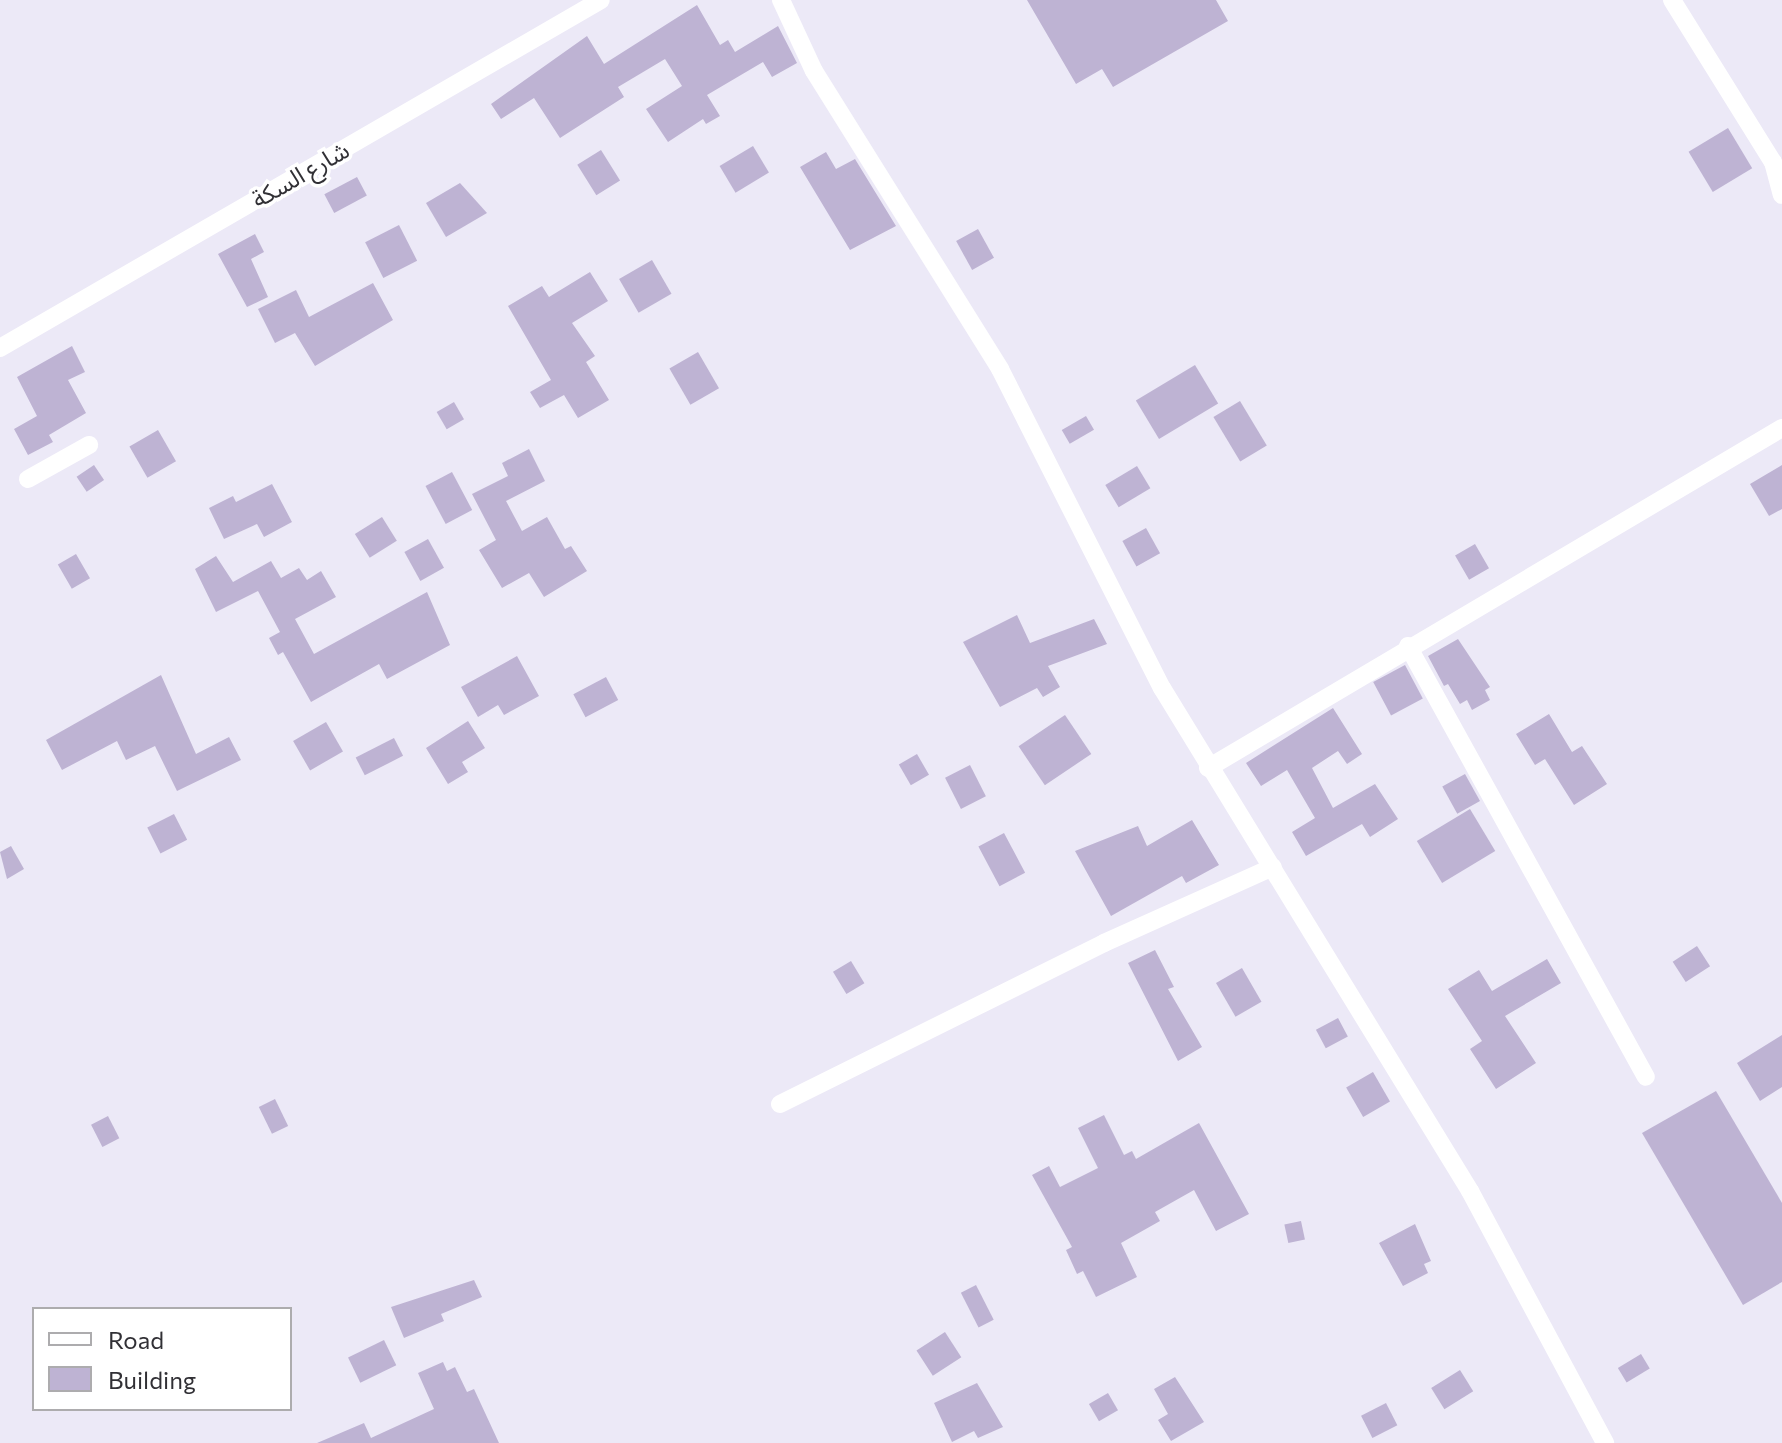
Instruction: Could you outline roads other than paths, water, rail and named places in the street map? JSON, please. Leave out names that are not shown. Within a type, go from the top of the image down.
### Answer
[{"type":"street","name":"شارع السكة","points":[[0,348],[601,0]]},
{"type":"street","points":[[781,0],[814,71],[1000,369],[1208,768],[1273,867],[1470,1191],[1605,1443]]},
{"type":"street","points":[[1672,0],[1778,159],[1782,195]]},
{"type":"street","points":[[1208,768],[1408,646],[1782,428]]},
{"type":"street","points":[[28,479],[89,445]]},
{"type":"street","points":[[1408,646],[1646,1077]]},
{"type":"street","points":[[780,1104],[1104,943],[1273,867]]}]
